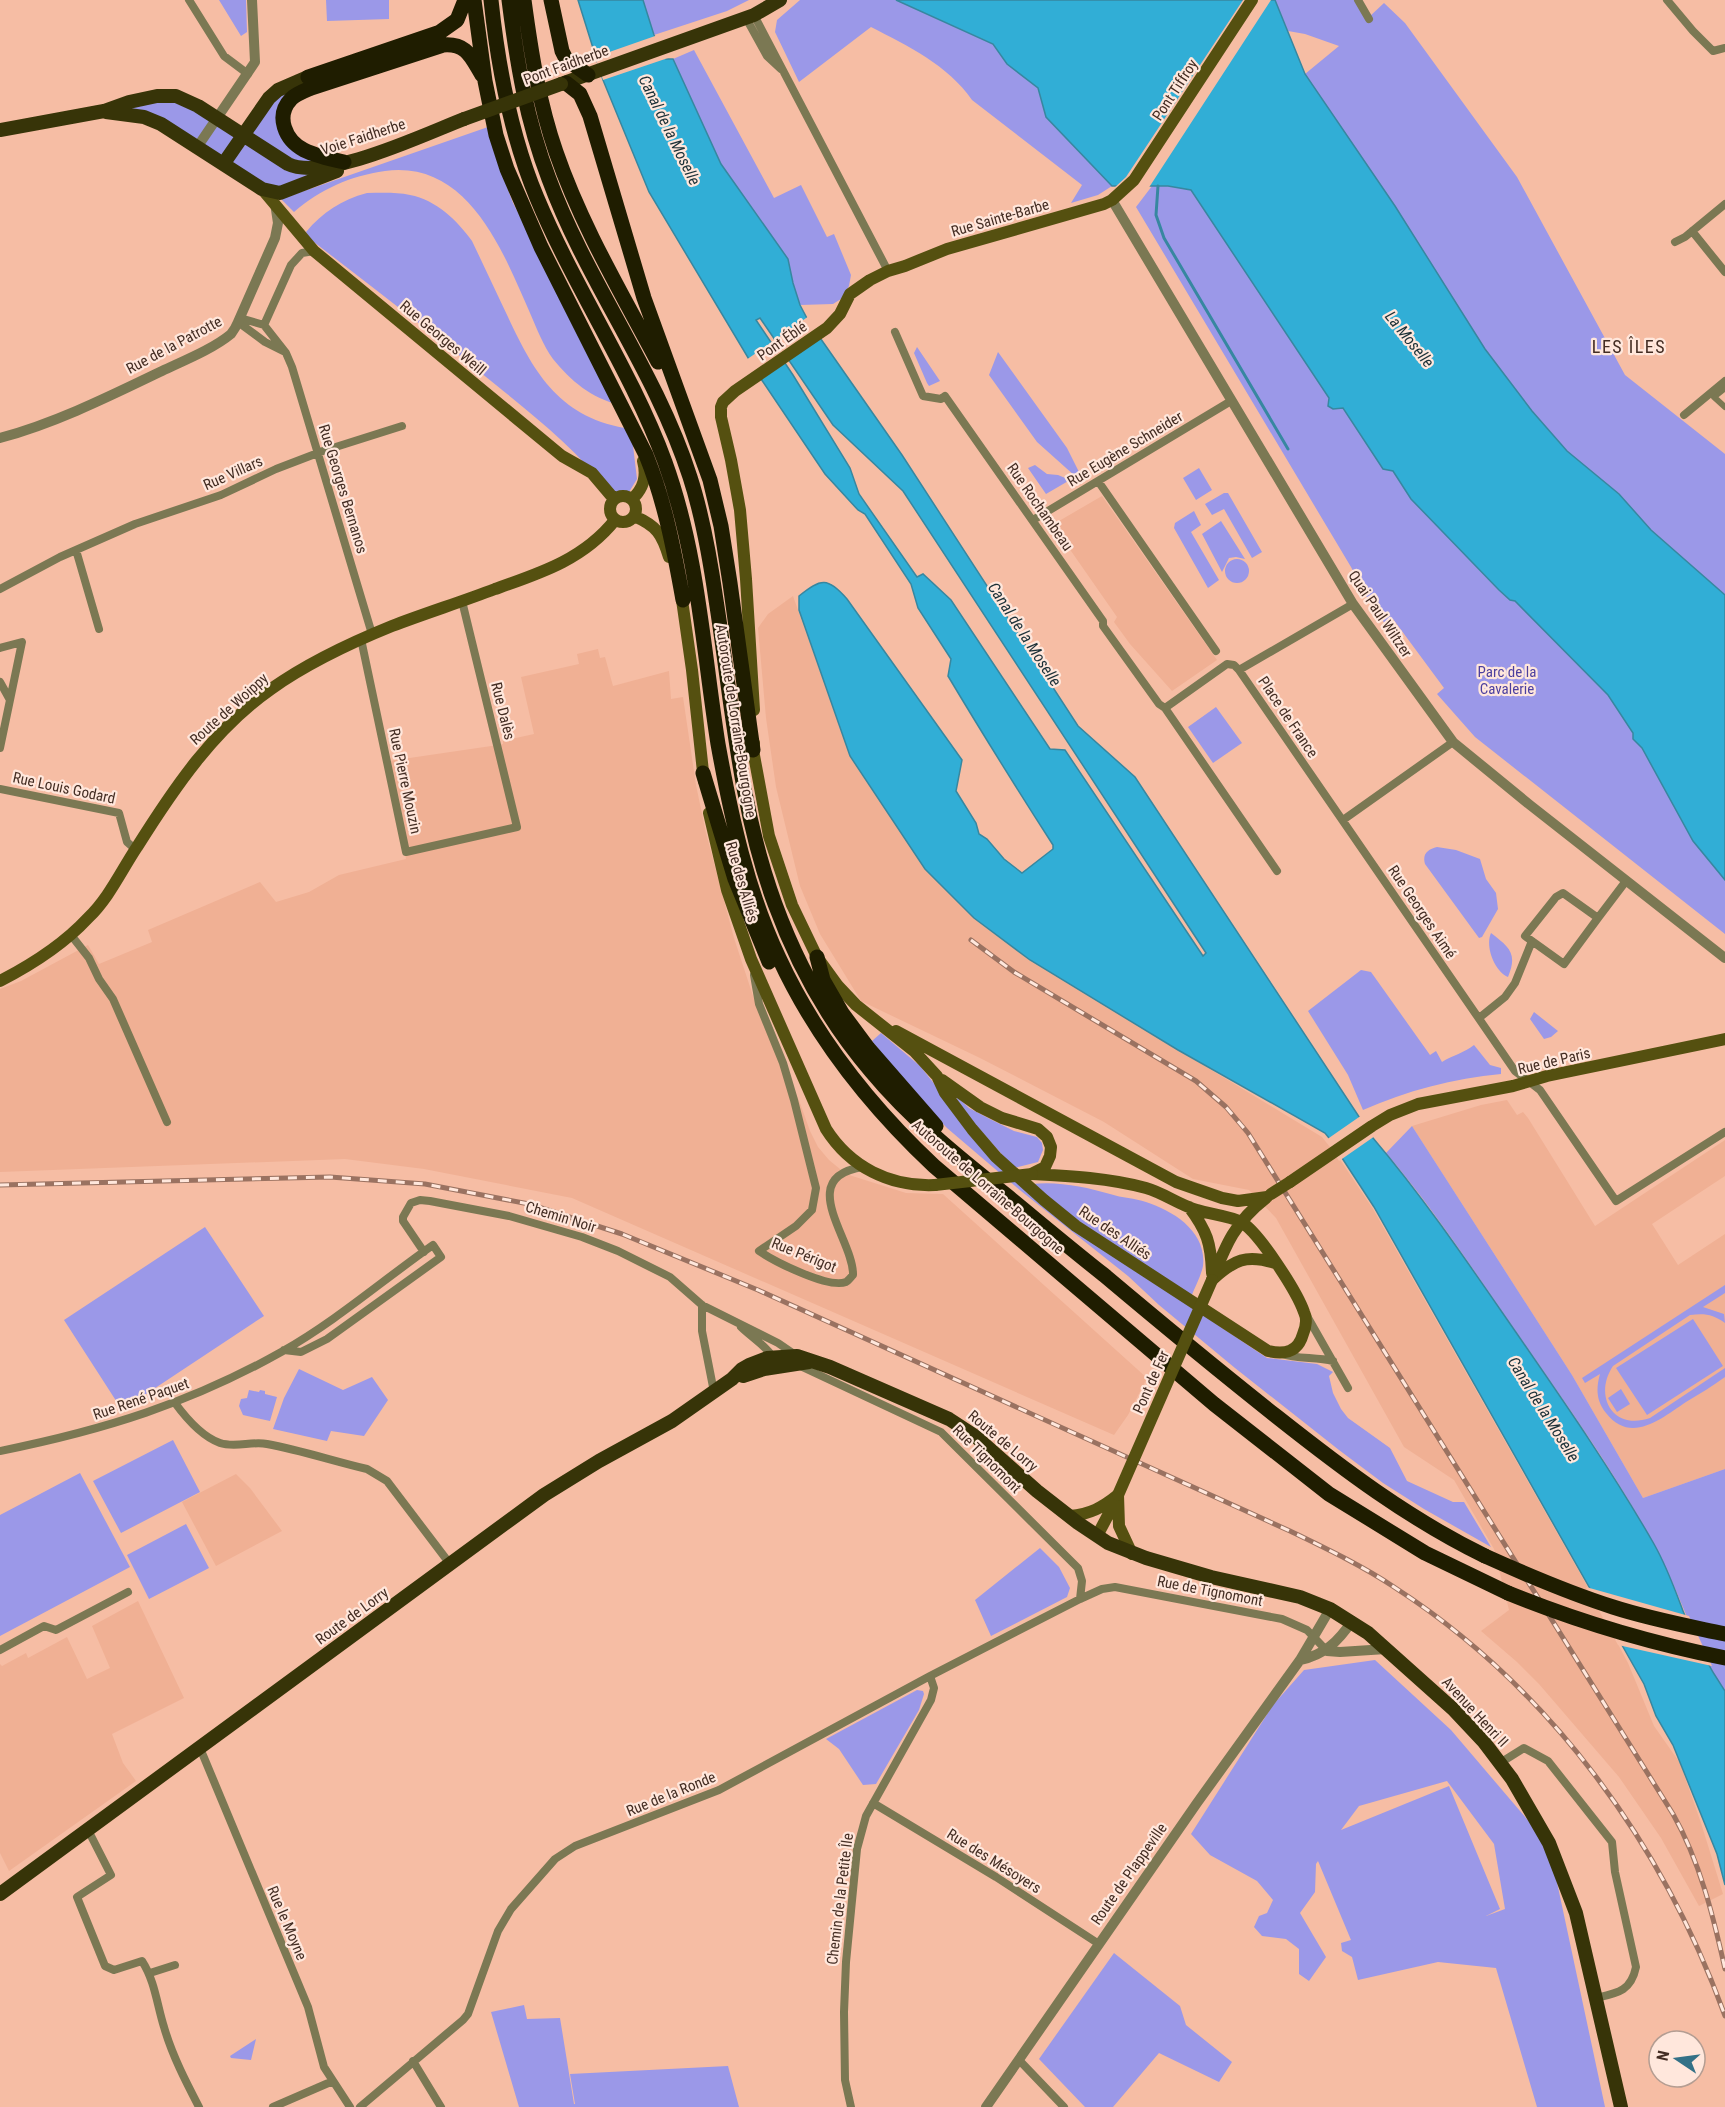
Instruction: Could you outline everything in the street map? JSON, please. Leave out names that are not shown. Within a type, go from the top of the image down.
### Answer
[{"type":"highway","points":[[308,77],[440,32],[457,20],[465,0]]},
{"type":"highway","points":[[474,0],[485,81],[496,135],[521,203],[541,247],[638,436],[659,487],[672,537],[683,600]]},
{"type":"highway","name":"Autoroute de Lorraine-Bourgogne","points":[[491,0],[499,60],[512,120],[536,197],[641,405],[665,463],[685,530],[702,624],[718,744],[738,840],[756,903],[777,956],[800,1001],[843,1066],[898,1133],[934,1167],[1270,1450],[1329,1494],[1425,1553],[1508,1593],[1559,1614],[1614,1632],[1672,1648],[1725,1659]]},
{"type":"highway","name":"Autoroute de Lorraine-Bourgogne","points":[[509,0],[522,94],[549,182],[599,286],[658,396],[691,478],[710,558],[736,738],[753,831],[773,898],[801,965],[835,1023],[868,1069],[915,1118],[973,1168],[1218,1370],[1344,1470],[1431,1528],[1485,1556],[1559,1588],[1615,1608],[1725,1634]]},
{"type":"highway","points":[[524,0],[533,63],[556,153],[603,258],[690,423]]},
{"type":"highway","points":[[550,0],[566,59],[588,75]]},
{"type":"highway","points":[[344,162],[316,155],[302,149],[291,140],[282,122],[282,114],[291,99],[311,88],[443,45],[453,44],[464,48],[485,81]]},
{"type":"highway","points":[[564,84],[580,94],[590,116],[644,298],[710,480],[721,526],[753,750]]},
{"type":"highway","points":[[703,773],[735,879],[775,974],[810,1033],[843,1066]]},
{"type":"highway","points":[[817,957],[823,980],[842,1013],[868,1048],[936,1126],[961,1149],[973,1168]]},
{"type":"main road","name":"Pont Faidherbe","points":[[464,119],[724,26],[751,21],[780,0]]},
{"type":"main road","name":"Pont Tiffroy","points":[[1116,197],[1134,180],[1252,0]]},
{"type":"main road","points":[[225,163],[269,98],[278,90],[308,77]]},
{"type":"main road","name":"Voie Faidherbe","points":[[104,111],[157,96],[177,96],[186,99],[295,167],[322,168],[372,154],[464,119]]},
{"type":"main road","points":[[0,130],[104,111],[144,117],[162,124],[262,189],[280,193],[321,178],[372,154]]},
{"type":"main road","name":"Rue Georges Weill","points":[[262,189],[314,251],[562,456],[592,473],[614,499]]},
{"type":"main road","name":"Rue Sainte-Barbe","points":[[827,328],[840,314],[850,294],[888,271],[947,249],[1116,197]]},
{"type":"main road","name":"Pont Éblé","points":[[754,378],[827,328]]},
{"type":"main road","name":"Rue des Alliés","points":[[754,378],[723,402],[721,408],[740,510],[755,726],[753,750],[769,836],[792,905],[817,957],[850,999],[914,1051],[937,1076],[945,1092],[996,1157],[1068,1220],[1257,1346],[1278,1353]]},
{"type":"main road","points":[[632,499],[642,487],[646,472],[638,436]]},
{"type":"main road","points":[[621,496],[632,499],[636,505],[634,516],[625,522],[615,519],[610,512],[614,499],[621,496]]},
{"type":"main road","name":"Rue des Alliés","points":[[634,516],[657,529],[663,539],[683,600],[703,773],[713,833],[727,890],[751,959],[826,1129],[841,1150],[881,1177],[903,1184],[935,1185],[1032,1174],[1082,1177],[1133,1185],[1163,1194],[1189,1208]]},
{"type":"main road","name":"Route de Woippy","points":[[0,981],[47,954],[89,918],[108,894],[135,849],[197,758],[248,707],[288,677],[327,655],[367,637],[565,562],[600,537],[615,519]]},
{"type":"main road","name":"Rue des Alliés","points":[[882,1025],[909,1036],[1176,1182],[1222,1198],[1238,1201],[1269,1196]]},
{"type":"main road","name":"Rue de Paris","points":[[1269,1196],[1390,1114],[1418,1104],[1725,1039]]},
{"type":"main road","points":[[937,1076],[980,1107],[1002,1118],[1038,1129],[1047,1137],[1051,1147],[1050,1156],[1045,1167],[1032,1174]]},
{"type":"main road","points":[[1212,1280],[1224,1248],[1240,1221],[1269,1196]]},
{"type":"main road","points":[[1189,1208],[1240,1221],[1261,1242],[1275,1263],[1305,1313],[1305,1328],[1301,1341],[1295,1349],[1287,1353],[1278,1353]]},
{"type":"main road","points":[[1189,1208],[1206,1233],[1212,1280]]},
{"type":"main road","points":[[1212,1280],[1230,1264],[1242,1259],[1275,1263]]},
{"type":"main road","name":"Pont de Fer","points":[[1097,1536],[1112,1510],[1212,1280]]},
{"type":"main road","name":"Route de Lorry","points":[[0,1894],[556,1487],[662,1427],[749,1365],[802,1361],[830,1367],[949,1419],[975,1436],[1036,1491],[1097,1536]]},
{"type":"main road","points":[[1070,1516],[1090,1513],[1103,1507],[1118,1495]]},
{"type":"main road","points":[[1118,1495],[1119,1526],[1132,1554]]},
{"type":"main road","name":"Avenue Henri II","points":[[1097,1536],[1132,1554],[1211,1577],[1300,1597],[1330,1609],[1352,1622],[1386,1648],[1453,1709],[1484,1742],[1512,1779],[1553,1852],[1576,1913],[1621,2107]]},
{"type":"street","points":[[189,0],[224,56],[248,74]]},
{"type":"street","points":[[198,146],[255,62],[252,0]]},
{"type":"street","points":[[1358,0],[1369,19]]},
{"type":"street","points":[[1667,0],[1713,51],[1725,48]]},
{"type":"street","points":[[751,21],[767,56],[787,75]]},
{"type":"street","points":[[751,21],[787,75],[888,271]]},
{"type":"street","name":"Quai Paul Wiltzer","points":[[1116,197],[1231,401],[1353,604]]},
{"type":"street","name":"Rue de la Patrotte","points":[[0,438],[61,417],[187,359],[234,331],[275,238],[278,223],[274,201]]},
{"type":"street","points":[[1675,242],[1725,204]]},
{"type":"street","points":[[1692,231],[1725,272]]},
{"type":"street","points":[[239,320],[264,326],[291,265],[302,254],[314,251]]},
{"type":"street","points":[[239,320],[264,342],[286,353]]},
{"type":"street","name":"Rue Georges Bernanos","points":[[264,326],[286,353],[292,367],[318,453],[367,637]]},
{"type":"street","name":"Rue Rochambeau","points":[[895,332],[923,396],[941,399],[945,396],[1103,621],[1103,626],[1159,704],[1165,708],[1277,871]]},
{"type":"street","points":[[1683,415],[1725,381]]},
{"type":"street","points":[[1725,388],[1714,397],[1725,407]]},
{"type":"street","name":"Rue Eugène Schneider","points":[[1033,520],[1231,401]]},
{"type":"street","name":"Rue Villars","points":[[0,589],[76,550],[135,524],[221,495],[276,469],[318,453],[402,426]]},
{"type":"street","points":[[1098,481],[1216,651]]},
{"type":"street","points":[[76,550],[99,629]]},
{"type":"street","name":"Rue Dalès","points":[[462,601],[517,827]]},
{"type":"street","points":[[1353,604],[1384,648]]},
{"type":"street","name":"Place de France","points":[[1343,820],[1239,670],[1353,604]]},
{"type":"street","name":"Rue Pierre Mouzin","points":[[367,637],[406,852],[517,827]]},
{"type":"street","points":[[0,648],[22,642],[0,748]]},
{"type":"street","name":"Quai Paul Wiltzer","points":[[1384,648],[1453,742],[1725,958]]},
{"type":"street","points":[[1165,708],[1227,664],[1234,665],[1239,670]]},
{"type":"street","points":[[0,682],[10,700]]},
{"type":"street","points":[[1343,820],[1453,742]]},
{"type":"street","name":"Rue Louis Godard","points":[[0,789],[119,813],[127,842],[135,849]]},
{"type":"street","name":"Rue Georges Aimé","points":[[1343,820],[1515,1071],[1544,1096],[1616,1201],[1725,1132]]},
{"type":"street","points":[[1598,918],[1567,895],[1559,894],[1526,936],[1564,964],[1626,881]]},
{"type":"street","points":[[71,935],[89,958],[99,979],[113,999],[167,1122]]},
{"type":"street","points":[[1479,1018],[1505,997],[1515,983],[1532,941]]},
{"type":"street","name":"Rue Périgot","points":[[751,959],[759,1004],[786,1072],[816,1188],[812,1210],[796,1226],[759,1251],[772,1259],[825,1281],[838,1283],[847,1281],[853,1275],[852,1261],[830,1209],[830,1195],[834,1181],[841,1173],[863,1167]]},
{"type":"street","name":"Chemin Noir","points":[[403,1217],[411,1203],[420,1200],[430,1201],[545,1225],[618,1251],[670,1278],[702,1305],[789,1349],[802,1361]]},
{"type":"street","name":"Rue René Paquet","points":[[403,1217],[403,1221],[424,1252]]},
{"type":"street","name":"Rue René Paquet","points":[[0,1451],[104,1428],[214,1387],[284,1350],[433,1245],[441,1257],[327,1339],[301,1352],[284,1350]]},
{"type":"street","points":[[702,1305],[702,1331],[714,1392]]},
{"type":"street","points":[[1305,1313],[1348,1388]]},
{"type":"street","name":"Chemin Noir","points":[[736,1322],[753,1339],[766,1347],[776,1362]]},
{"type":"street","points":[[1278,1353],[1295,1358],[1333,1361]]},
{"type":"street","name":"Rue Tignomont","points":[[802,1361],[941,1432],[1078,1568],[1082,1581],[1080,1599]]},
{"type":"street","points":[[175,1403],[195,1426],[220,1443],[233,1445],[266,1443],[367,1469],[378,1474],[394,1489],[450,1564]]},
{"type":"street","name":"Rue de Tignomont","points":[[1080,1599],[1102,1589],[1115,1587],[1282,1619],[1313,1635],[1327,1651]]},
{"type":"street","points":[[0,1650],[44,1626],[56,1630],[128,1592]]},
{"type":"street","name":"Rue de la Ronde","points":[[360,2107],[468,2014],[498,1931],[511,1909],[555,1859],[575,1846],[719,1790],[930,1676],[1080,1599]]},
{"type":"street","name":"Route de Plappeville","points":[[986,2107],[1280,1685],[1300,1660],[1330,1609]]},
{"type":"street","points":[[1300,1660],[1312,1658],[1327,1651],[1352,1622]]},
{"type":"street","points":[[1327,1651],[1386,1648]]},
{"type":"street","name":"Chemin de la Petite Île","points":[[851,2107],[843,2060],[846,1962],[858,1849],[866,1816],[931,1700],[934,1688],[930,1676]]},
{"type":"street","name":"Rue le Moyne","points":[[200,1748],[308,2007],[324,2067],[350,2107]]},
{"type":"street","points":[[1500,1763],[1524,1748],[1548,1761],[1612,1842],[1615,1872],[1636,1967],[1634,1979],[1627,1988],[1596,1998]]},
{"type":"street","name":"Rue des Mésoyers","points":[[873,1803],[996,1877],[1099,1944]]},
{"type":"street","points":[[88,1830],[111,1875],[77,1897],[105,1966],[114,1970],[142,1961],[150,1973],[164,2029],[185,2081],[200,2107]]},
{"type":"street","points":[[150,1973],[175,1965]]},
{"type":"street","points":[[1019,2060],[1064,2107]]},
{"type":"street","points":[[413,2061],[441,2107]]},
{"type":"street","points":[[273,2107],[333,2081]]},
{"type":"shaded area","points":[[1102,496],[1217,660],[1172,691],[1130,644],[1114,622],[1117,617],[1055,528],[1059,521]]},
{"type":"shaded area","points":[[793,596],[850,756],[925,869],[974,918],[1030,960],[1322,1137],[1341,1161],[1373,1209],[1585,1582],[1628,1663],[1654,1726],[1680,1763],[1723,1894],[1699,1906],[1661,1838],[1619,1777],[1539,1684],[1481,1631],[1509,1610],[1494,1549],[1454,1480],[1404,1447],[1276,1218],[1249,1190],[1193,1179],[1104,1122],[980,1058],[861,1001],[820,934],[800,886],[776,787],[766,718],[758,628],[768,614]]},
{"type":"shaded area","points":[[598,649],[600,658],[605,657],[613,686],[669,671],[671,699],[683,697],[696,785],[706,833],[734,938],[754,999],[818,1147],[846,1174],[906,1193],[943,1194],[1147,1378],[1128,1415],[1114,1435],[572,1198],[424,1169],[345,1159],[0,1172],[0,989],[21,981],[88,945],[99,964],[152,942],[148,930],[260,882],[276,902],[309,892],[339,875],[406,859],[389,761],[498,745],[503,744],[503,741],[534,734],[521,677],[579,664],[577,654]]},
{"type":"shaded area","points":[[1507,1100],[1517,1115],[1523,1112],[1528,1118],[1595,1226],[1725,1140],[1725,1176],[1652,1224],[1678,1265],[1725,1234],[1725,1469],[1643,1498],[1572,1375],[1412,1126],[1481,1105]]},
{"type":"shaded area","points":[[236,1474],[250,1488],[282,1531],[216,1566],[182,1502]]},
{"type":"shaded area","points":[[138,1601],[184,1698],[112,1734],[123,1763],[136,1781],[9,1871],[0,1853],[0,1664],[2,1666],[26,1653],[28,1658],[67,1637],[87,1679],[110,1668],[92,1626]]},
{"type":"green space","points":[[219,0],[246,0],[247,32],[241,36]]},
{"type":"green space","points":[[326,0],[389,0],[389,19],[327,21]]},
{"type":"green space","points":[[643,0],[749,0],[727,11],[654,35]]},
{"type":"green space","points":[[800,0],[896,0],[993,44],[1007,64],[1038,88],[1046,117],[1112,186],[1098,195],[1071,203],[1082,185],[972,100],[951,76],[939,67],[913,49],[871,27],[799,82],[775,32],[777,20]]},
{"type":"green space","points":[[1275,0],[1358,0],[1368,18],[1384,3],[1405,23],[1517,177],[1625,375],[1725,454],[1725,595],[1651,530],[1619,494],[1567,451],[1532,411],[1485,349],[1395,206],[1305,74],[1339,46],[1305,34],[1288,31]]},
{"type":"green space","points":[[694,50],[774,198],[801,185],[827,237],[834,234],[851,275],[849,286],[841,299],[833,304],[800,305],[788,259],[721,164],[673,59]]},
{"type":"green space","points":[[288,85],[282,123],[316,155],[321,178],[280,193],[179,135],[104,111],[176,96],[243,134]]},
{"type":"green space","points":[[488,127],[513,203],[620,405],[582,388],[553,359],[540,337],[494,238],[479,215],[461,195],[439,180],[414,171],[385,171],[360,176],[336,185],[294,212],[281,199]]},
{"type":"green space","name":"Parc de la Cavalerie","points":[[1152,186],[1191,189],[1329,398],[1329,406],[1333,409],[1343,408],[1383,469],[1393,471],[1411,499],[1499,590],[1510,600],[1515,601],[1608,695],[1642,748],[1693,841],[1725,880],[1725,934],[1475,737],[1437,694],[1444,688],[1393,619],[1385,624],[1366,596],[1351,567],[1136,207]]},
{"type":"green space","points":[[367,193],[399,193],[429,201],[445,212],[466,233],[529,358],[553,391],[586,415],[607,424],[631,429],[637,479],[626,497],[611,494],[585,464],[542,423],[310,239],[306,232],[319,218],[341,203]]},
{"type":"green space","points":[[917,347],[940,381],[929,386],[914,353]]},
{"type":"green space","points":[[998,352],[1067,448],[1080,474],[1075,476],[1037,442],[989,375]]},
{"type":"green space","points":[[1035,465],[1047,474],[1058,475],[1070,480],[1046,494],[1028,468]]},
{"type":"green space","points":[[1199,468],[1212,490],[1196,500],[1183,478]]},
{"type":"green space","points":[[1228,493],[1262,552],[1252,558],[1224,509],[1212,515],[1205,504]]},
{"type":"green space","points":[[1194,511],[1201,525],[1191,532],[1219,580],[1208,588],[1174,528],[1175,523]]},
{"type":"green space","points":[[1221,521],[1245,559],[1229,558],[1222,572],[1202,534]]},
{"type":"green space","points":[[1237,559],[1245,563],[1249,571],[1245,579],[1237,583],[1229,579],[1225,571],[1229,563]]},
{"type":"green space","points":[[1216,707],[1242,743],[1213,763],[1188,727]]},
{"type":"green space","points":[[1437,847],[1456,850],[1480,859],[1486,879],[1496,893],[1498,909],[1482,937],[1479,938],[1425,864],[1426,852]]},
{"type":"green space","points":[[1491,933],[1503,942],[1512,956],[1508,977],[1503,974],[1492,958],[1489,945]]},
{"type":"green space","points":[[1361,970],[1371,972],[1430,1055],[1436,1051],[1442,1062],[1474,1045],[1490,1065],[1501,1068],[1501,1074],[1430,1086],[1363,1110],[1348,1075],[1308,1011]]},
{"type":"green space","points":[[1534,1012],[1558,1031],[1544,1039],[1530,1019]]},
{"type":"green space","points":[[881,1033],[920,1066],[1001,1167],[1185,1303],[1267,1358],[1317,1364],[1333,1372],[1329,1376],[1333,1393],[1348,1418],[1390,1448],[1407,1481],[1453,1502],[1464,1502],[1491,1547],[1383,1483],[1339,1450],[1235,1368],[1128,1276],[1021,1191],[947,1128],[906,1085],[872,1041]]},
{"type":"green space","points":[[953,1093],[969,1108],[988,1118],[1014,1131],[1037,1137],[1042,1143],[1043,1150],[1038,1162],[1014,1168],[966,1114]]},
{"type":"green space","points":[[1412,1126],[1572,1375],[1643,1498],[1725,1469],[1725,1691],[1705,1657],[1656,1548],[1606,1464],[1453,1240],[1386,1153]]},
{"type":"green space","points":[[1032,1184],[1062,1184],[1091,1189],[1146,1202],[1177,1217],[1194,1233],[1203,1254],[1202,1270],[1191,1297],[1078,1221]]},
{"type":"green space","points":[[205,1227],[264,1316],[122,1410],[64,1320]]},
{"type":"green space","points":[[1725,1285],[1725,1293],[1703,1307],[1724,1314],[1725,1323],[1708,1315],[1690,1315],[1613,1366],[1607,1377],[1606,1399],[1610,1408],[1617,1415],[1626,1420],[1637,1421],[1650,1418],[1725,1368],[1725,1377],[1646,1426],[1626,1427],[1616,1422],[1606,1413],[1599,1399],[1600,1374],[1585,1383],[1582,1378]]},
{"type":"green space","points":[[1693,1319],[1723,1366],[1647,1415],[1616,1368]]},
{"type":"green space","points":[[299,1369],[343,1390],[372,1377],[388,1400],[364,1436],[331,1431],[327,1441],[273,1429],[284,1398]]},
{"type":"green space","points":[[1621,1389],[1630,1404],[1617,1412],[1608,1398]]},
{"type":"green space","points":[[249,1390],[265,1391],[265,1394],[277,1397],[270,1421],[243,1415],[239,1406],[241,1399],[247,1398]]},
{"type":"green space","points":[[173,1440],[200,1492],[121,1533],[93,1481]]},
{"type":"green space","points":[[80,1473],[130,1567],[0,1636],[0,1515]]},
{"type":"green space","points":[[186,1524],[209,1568],[149,1599],[127,1555]]},
{"type":"green space","points":[[1040,1548],[1059,1567],[1070,1588],[1067,1597],[991,1636],[975,1600]]},
{"type":"green space","points":[[1375,1660],[1451,1730],[1549,1845],[1605,2107],[1537,2107],[1496,1968],[1438,1962],[1358,1980],[1352,1957],[1342,1951],[1341,1943],[1351,1940],[1318,1861],[1315,1892],[1300,1913],[1326,1957],[1309,1981],[1299,1974],[1299,1949],[1286,1939],[1262,1936],[1254,1927],[1259,1916],[1267,1913],[1273,1900],[1257,1881],[1210,1855],[1191,1834],[1273,1705],[1304,1670]],"holes":[[[1447,1781],[1494,1844],[1505,1909],[1486,1916],[1500,1909],[1449,1786],[1341,1830],[1359,1806]]]},
{"type":"green space","points":[[917,1690],[923,1691],[924,1694],[919,1710],[876,1784],[863,1785],[839,1749],[826,1739]]},
{"type":"green space","points":[[1114,1953],[1180,2006],[1186,2025],[1232,2062],[1219,2082],[1159,2053],[1113,2107],[1085,2107],[1039,2059]]},
{"type":"green space","points":[[524,2005],[527,2019],[560,2018],[574,2104],[570,2074],[728,2066],[739,2107],[519,2107],[491,2012]]},
{"type":"green space","points":[[256,2039],[251,2060],[231,2058],[230,2056]]},
{"type":"water","name":"Canal de la Moselle","points":[[578,0],[643,0],[654,35],[666,59],[673,59],[721,164],[788,259],[800,305],[809,322],[902,455],[1078,726],[1135,777],[1373,1138],[1462,1255],[1568,1408],[1638,1516],[1659,1552],[1697,1642],[1725,1691],[1725,1885],[1717,1854],[1673,1745],[1656,1716],[1644,1684],[1374,1207],[1329,1138],[1325,1133],[1178,1050],[1030,960],[974,918],[925,869],[850,756],[799,610],[799,596],[813,586],[824,582],[835,587],[847,599],[962,760],[956,791],[976,823],[979,834],[1022,873],[1053,849],[1053,845],[948,676],[951,659],[918,608],[911,584],[865,514],[858,510],[825,474],[759,376],[649,192],[603,80]],"holes":[[[760,318],[833,425],[903,491],[1206,953],[1203,956],[1065,750],[1050,749],[951,600],[923,574],[917,577],[859,494],[850,468],[756,320]]]},
{"type":"water","name":"La Moselle","points":[[896,0],[1275,0],[1305,74],[1395,206],[1485,349],[1532,411],[1567,451],[1619,494],[1651,530],[1725,595],[1725,880],[1693,841],[1642,748],[1633,739],[1633,733],[1608,695],[1515,601],[1510,600],[1499,590],[1411,499],[1393,471],[1383,469],[1343,408],[1333,409],[1328,406],[1329,398],[1191,190],[1168,186],[1112,186],[1046,117],[1038,88],[1007,64],[993,44]]},
{"type":"pier","points":[[1243,0],[1271,0],[1148,189],[1113,189],[1126,177]]},
{"type":"pier","points":[[658,35],[667,56],[674,56],[603,80],[595,57]]},
{"type":"pier","points":[[809,316],[823,337],[759,381],[746,360]]},
{"type":"pier","points":[[1362,1115],[1375,1136],[1339,1161],[1326,1140]]},
{"type":"pier","points":[[1586,1587],[1689,1616],[1712,1666],[1618,1645]]},
{"type":"waterway","points":[[1158,186],[1156,215],[1164,238],[1288,449]]},
{"type":"railway","points":[[971,940],[1014,972],[1196,1081],[1226,1107],[1248,1133],[1673,1814],[1698,1870],[1725,1969]]},
{"type":"railway","points":[[0,1185],[330,1177],[425,1184],[529,1204],[622,1234],[758,1290],[1290,1531],[1381,1579],[1450,1627],[1502,1672],[1550,1721],[1594,1774],[1634,1831],[1669,1890],[1699,1952],[1725,2016]]},
{"type":"district","name":"LES ÎLES","points":[[1629,347]]}]
